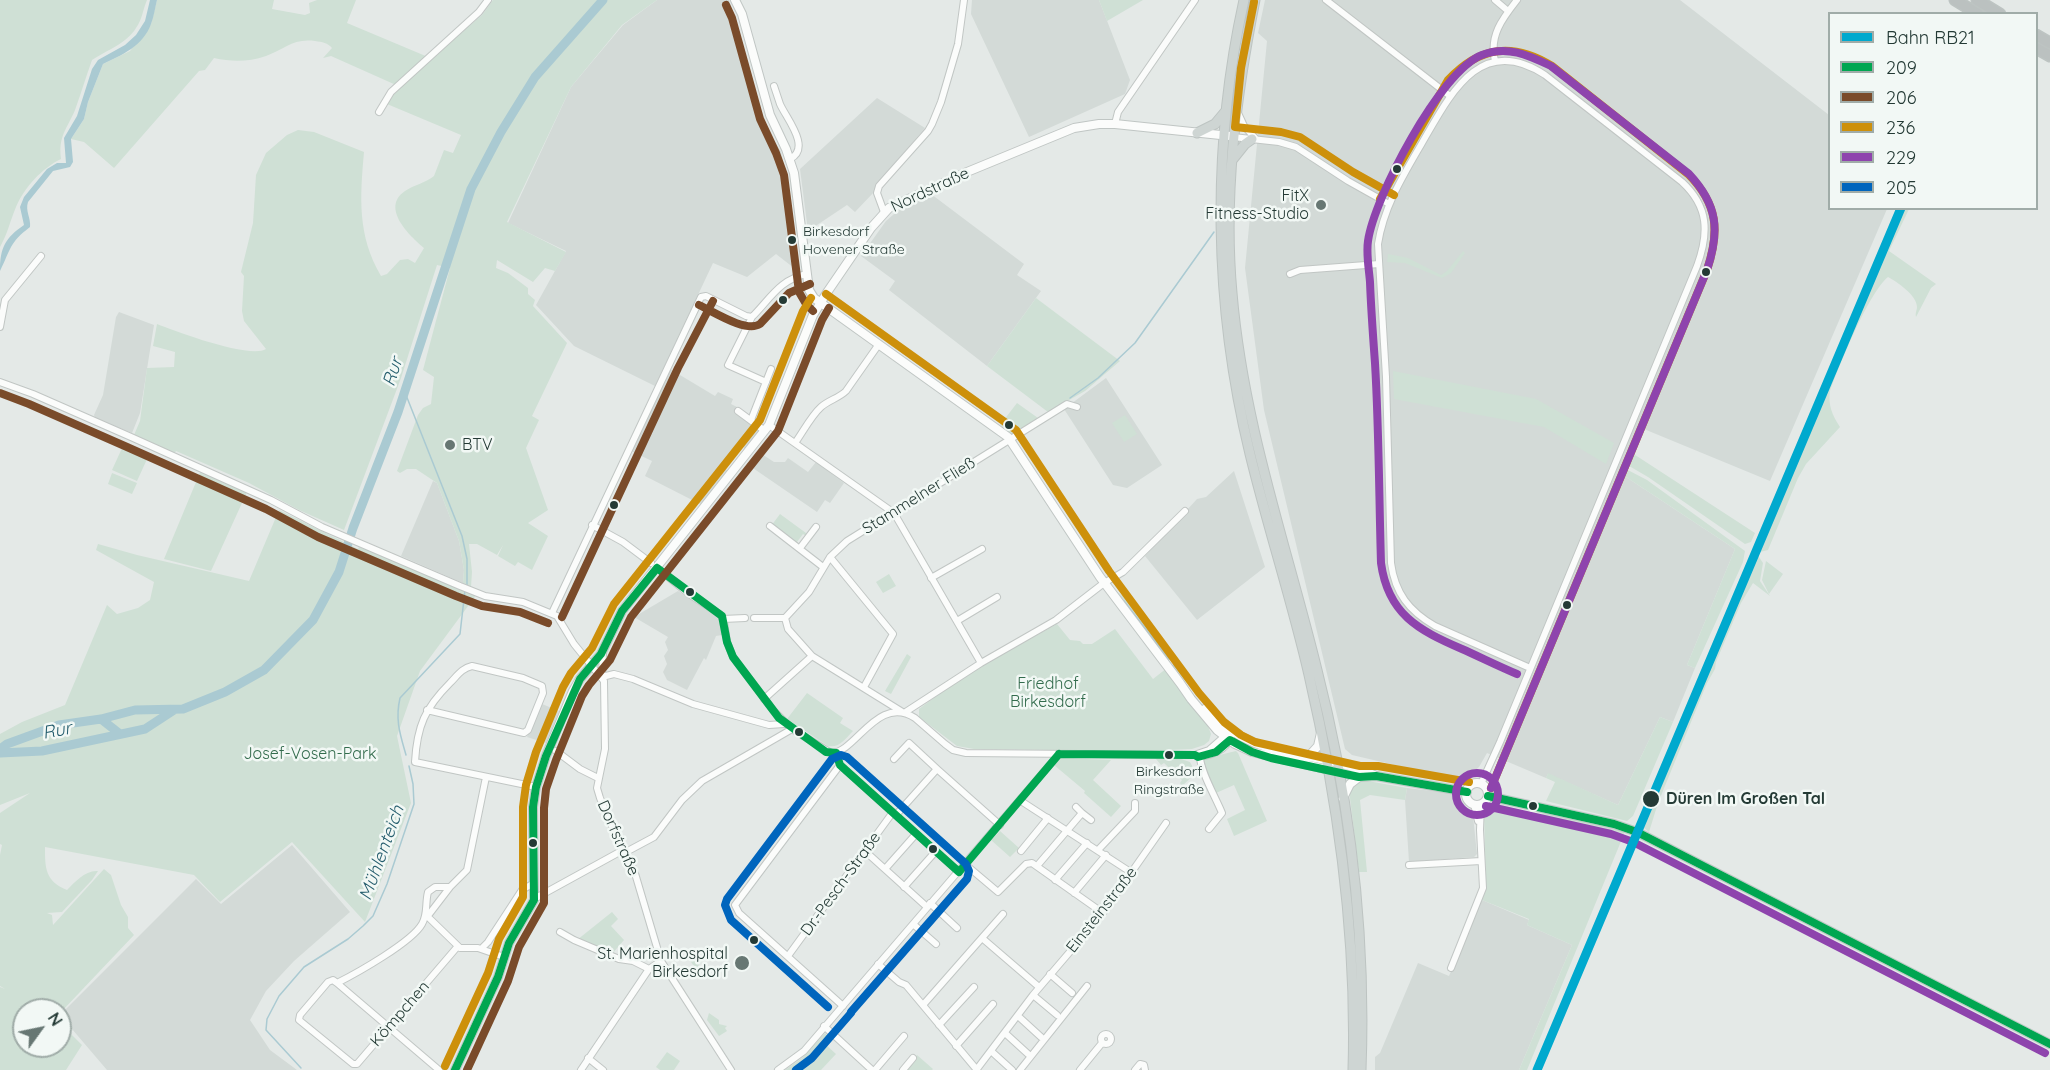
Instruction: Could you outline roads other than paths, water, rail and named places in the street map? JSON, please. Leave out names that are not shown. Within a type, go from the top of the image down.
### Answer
[{"type":"highway","points":[[1955,0],[1975,12]]},
{"type":"highway","points":[[1977,0],[1997,12]]},
{"type":"main road","points":[[735,0],[742,14],[770,115],[790,159],[797,187],[808,298],[813,315]]},
{"type":"main road","points":[[1244,0],[1225,112],[1232,161],[1230,269],[1243,381],[1257,451],[1317,670],[1333,766],[1350,931],[1353,1070]]},
{"type":"main road","points":[[1256,0],[1237,107],[1228,136],[1222,270],[1235,380],[1250,453],[1298,630],[1322,733],[1343,799],[1356,894],[1361,978],[1361,1070]]},
{"type":"main road","points":[[1197,133],[1215,124],[1225,112]]},
{"type":"main road","name":"Nordstraße","points":[[534,898],[533,807],[536,787],[546,756],[573,691],[603,650],[620,614],[654,566],[767,428],[813,315],[864,237],[884,212],[967,172],[1074,128],[1115,124],[1228,136]]},
{"type":"main road","points":[[1232,161],[1237,153],[1254,139]]},
{"type":"main road","points":[[809,290],[820,303],[1010,440],[1104,583],[1180,683],[1229,736],[1259,755],[1333,766],[1467,792]]},
{"type":"main road","points":[[1308,757],[1318,746],[1322,733]]},
{"type":"main road","points":[[1229,736],[1265,748],[1308,757],[1359,777],[1376,776]]},
{"type":"main road","points":[[1343,799],[1350,784],[1359,777]]},
{"type":"main road","points":[[1481,784],[1487,789],[1488,796],[1478,804],[1467,798],[1467,792],[1472,785],[1481,784]]},
{"type":"main road","points":[[1488,796],[1614,824],[1637,832],[2050,1044]]},
{"type":"main road","points":[[455,1070],[494,986],[514,933],[534,898]]},
{"type":"street","points":[[379,112],[392,92],[479,12],[488,0]]},
{"type":"street","points":[[884,212],[877,193],[879,186],[928,131],[941,102],[958,44],[964,0]]},
{"type":"street","points":[[1115,124],[1118,112],[1195,0]]},
{"type":"street","points":[[1326,0],[1450,96]]},
{"type":"street","points":[[1495,0],[1508,10]]},
{"type":"street","points":[[1495,61],[1494,35],[1508,10],[1517,0]]},
{"type":"street","points":[[1481,784],[1530,668],[1697,266],[1705,241],[1706,229],[1695,196],[1682,182],[1542,72],[1521,62],[1495,61],[1471,72],[1450,96],[1389,204],[1381,226],[1378,244],[1386,377],[1390,563],[1393,579],[1407,604],[1422,619],[1530,668]]},
{"type":"street","points":[[774,86],[797,136],[798,152],[790,159]]},
{"type":"street","points":[[1237,107],[1241,123],[1254,139]]},
{"type":"street","points":[[1228,136],[1279,142],[1296,147],[1348,181],[1389,204]]},
{"type":"street","points":[[0,327],[5,300],[41,256]]},
{"type":"street","points":[[1290,274],[1300,270],[1379,264]]},
{"type":"street","points":[[766,382],[728,365],[752,316],[767,298],[784,282],[807,274]]},
{"type":"street","points":[[552,613],[669,363],[704,296],[746,316],[752,316]]},
{"type":"street","points":[[795,443],[818,410],[846,391],[879,344]]},
{"type":"street","points":[[751,420],[771,369]]},
{"type":"street","points":[[0,382],[33,394],[169,454],[271,500],[319,525],[462,587],[494,598],[523,602],[552,613],[559,619],[574,644],[602,677],[614,674],[633,679],[693,705],[769,725],[784,723]]},
{"type":"street","name":"Stammelner Fließ","points":[[785,618],[807,595],[830,557],[847,541],[1067,404],[1077,407]]},
{"type":"street","points":[[738,411],[795,443],[894,513],[981,663]]},
{"type":"street","points":[[592,525],[623,542],[688,593],[719,613],[723,619],[727,642],[733,657],[784,723],[826,752],[836,753],[873,722],[892,714],[904,713],[981,663],[1056,620],[1104,583],[1130,567],[1185,511]]},
{"type":"street","points":[[770,526],[823,567]]},
{"type":"street","points":[[800,548],[816,527]]},
{"type":"street","points":[[932,578],[982,549]]},
{"type":"street","points":[[830,557],[892,632],[864,687]]},
{"type":"street","points":[[957,621],[997,597]]},
{"type":"street","points":[[723,619],[745,618]]},
{"type":"street","points":[[754,618],[785,618],[788,629],[812,656],[915,718],[945,744],[959,752],[1209,755],[1222,749],[1229,736]]},
{"type":"street","name":"Dorfstraße","points":[[603,650],[605,749],[597,789],[634,870],[661,961],[731,1070]]},
{"type":"street","points":[[764,699],[812,656]]},
{"type":"street","points":[[427,710],[473,719],[522,733],[526,732],[543,693],[542,686],[523,678],[469,667],[442,691],[427,710],[418,735],[415,762],[536,787]]},
{"type":"street","points":[[534,898],[654,837],[682,800],[702,781],[792,729]]},
{"type":"street","points":[[894,759],[909,743],[1000,825]]},
{"type":"street","points":[[556,751],[580,769],[598,778]]},
{"type":"street","points":[[836,753],[840,765],[959,872]]},
{"type":"street","points":[[778,1070],[804,1051],[1059,754]]},
{"type":"street","points":[[1198,755],[1222,813],[1209,829]]},
{"type":"street","points":[[840,765],[736,903],[735,908],[843,1005]]},
{"type":"street","name":"Dr.-Pesch-Straße","points":[[788,956],[894,814],[937,769]]},
{"type":"street","points":[[440,1070],[337,983],[405,940],[467,870],[486,777]]},
{"type":"street","points":[[1021,801],[1132,873]]},
{"type":"street","points":[[1098,850],[1135,811],[1135,803]]},
{"type":"street","points":[[1451,968],[1482,893],[1478,804]]},
{"type":"street","points":[[1076,807],[1091,820]]},
{"type":"street","points":[[1037,866],[1082,813]]},
{"type":"street","points":[[1021,851],[1048,818]]},
{"type":"street","name":"Einsteinstraße","points":[[977,1070],[1033,994],[1103,913],[1166,823]]},
{"type":"street","points":[[885,869],[916,834]]},
{"type":"street","points":[[1055,880],[1087,843]]},
{"type":"street","points":[[904,886],[936,851]]},
{"type":"street","points":[[866,852],[904,886],[957,927]]},
{"type":"street","points":[[1074,893],[1106,855]]},
{"type":"street","points":[[1408,865],[1481,861]]},
{"type":"street","points":[[966,865],[998,892],[1028,863],[1032,862],[1103,913]]},
{"type":"street","points":[[481,949],[522,890],[534,883]]},
{"type":"street","points":[[426,918],[428,892],[435,887],[450,887]]},
{"type":"street","points":[[923,1005],[1003,914]]},
{"type":"street","points":[[426,918],[462,949],[481,949],[504,957]]},
{"type":"street","points":[[913,924],[936,944]]},
{"type":"street","points":[[560,932],[582,944],[619,959],[633,961],[649,969]]},
{"type":"street","points":[[982,938],[1039,987]]},
{"type":"street","name":"Kömpchen","points":[[337,983],[330,981],[325,985],[300,1015],[301,1022],[355,1065],[458,946]]},
{"type":"street","points":[[581,1070],[649,969],[661,961]]},
{"type":"street","points":[[878,964],[899,982],[906,985],[977,1070]]},
{"type":"street","points":[[1050,974],[1072,993]]},
{"type":"street","points":[[1020,1070],[1087,986]]},
{"type":"street","points":[[939,1025],[974,987]]},
{"type":"street","points":[[1033,994],[1057,1015]]},
{"type":"street","points":[[956,1046],[993,1004]]},
{"type":"street","points":[[1018,1016],[1041,1037]]},
{"type":"street","points":[[824,1026],[863,1067],[874,1070],[904,1036]]},
{"type":"street","points":[[1005,1033],[1028,1054]]},
{"type":"street","points":[[1080,1070],[1102,1043]]},
{"type":"street","points":[[991,1052],[1012,1070]]},
{"type":"street","points":[[588,1058],[603,1070]]},
{"type":"street","points":[[903,1070],[913,1058]]},
{"type":"street","points":[[1135,1070],[1140,1064],[1144,1065],[1145,1070]]},
{"type":"water","points":[[150,0],[157,0],[147,32],[131,49],[103,64],[84,119],[71,139],[73,162],[70,167],[53,171],[28,202],[30,227],[14,242],[0,271],[5,244],[12,234],[24,225],[20,207],[24,197],[47,169],[57,163],[66,163],[64,138],[77,116],[92,69],[98,60],[125,45],[136,35],[145,21]]},
{"type":"waterway","name":"Rur","points":[[0,749],[7,744],[59,725],[101,719],[135,710],[183,709],[225,692],[264,670],[313,620],[339,572],[353,528],[398,412],[471,189],[501,132],[535,77],[603,0]]},
{"type":"waterway","name":"Stammelner Fließ","points":[[1070,398],[1098,378],[1135,343],[1214,232]]},
{"type":"waterway","name":"Mühlenteich","points":[[404,390],[462,536],[467,559],[467,585]]},
{"type":"waterway","name":"Mühlenteich","points":[[406,755],[398,720],[400,698],[460,634],[465,590]]},
{"type":"waterway","points":[[1124,601],[1169,659]]},
{"type":"waterway","points":[[1174,665],[1210,708]]},
{"type":"waterway","name":"Rur","points":[[0,753],[42,751],[145,729],[174,710]]},
{"type":"waterway","name":"Rur","points":[[101,719],[120,734]]},
{"type":"waterway","name":"Mühlenteich","points":[[301,1068],[266,1030],[267,1019],[279,996],[304,967],[348,939],[373,916],[387,884],[414,804],[409,766]]},
{"type":"rail line","name":"RB21","points":[[1537,1070],[1900,210]]},
{"type":"place","name":"FitX Fitness-Studio","points":[[1321,205]]},
{"type":"place","name":"Birkesdorf Hovener Straße","points":[[792,240]]},
{"type":"place","name":"BTV","points":[[450,445]]},
{"type":"place","name":"Birkesdorf Ringstraße","points":[[1169,755]]},
{"type":"place","name":"Düren Im Großen Tal","points":[[1651,799]]},
{"type":"place","name":"St. Marienhospital Birkesdorf","points":[[742,963]]},
{"type":"park label","name":"Friedhof Birkesdorf","points":[[1048,693]]},
{"type":"park label","name":"Josef-Vosen-Park","points":[[310,754]]}]
